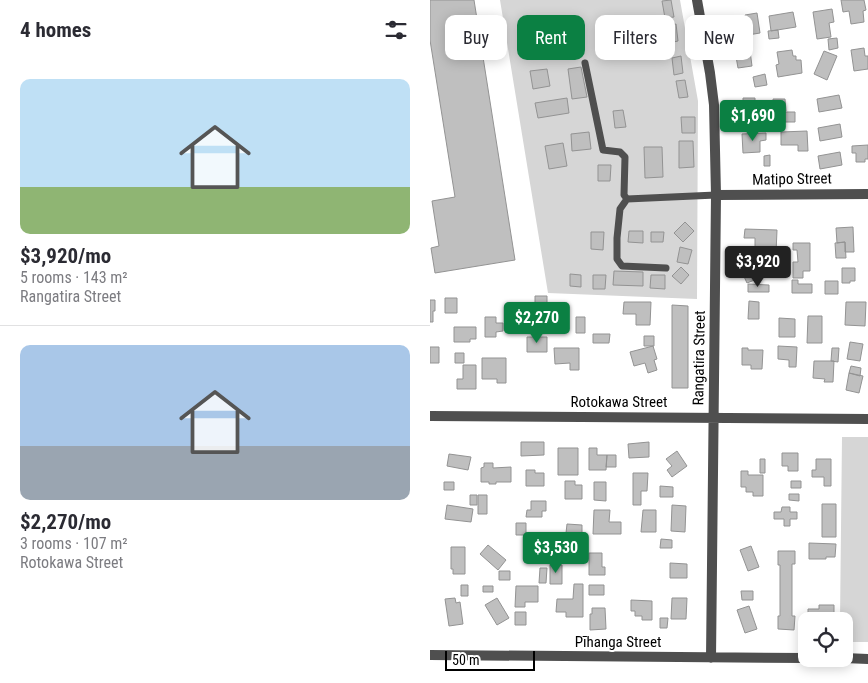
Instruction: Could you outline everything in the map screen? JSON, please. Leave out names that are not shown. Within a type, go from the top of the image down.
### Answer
[{"type":"street","name":"Rangatira Street","points":[[697,0],[714,105],[716,195],[711,658]]},
{"type":"street","name":"Matipo Street","points":[[716,195],[868,194]]},
{"type":"street","name":"Rotokawa Street","points":[[430,416],[868,419]]},
{"type":"street","name":"Pīhanga Street","points":[[430,655],[798,658]]},
{"type":"street","points":[[853,658],[868,658]]},
{"type":"lane","points":[[585,64],[603,150],[620,152],[625,157],[624,195],[627,199]]},
{"type":"lane","points":[[627,199],[716,195]]},
{"type":"lane","points":[[627,199],[620,209],[617,259],[622,266],[666,268]]},
{"type":"shaded area","points":[[500,0],[680,0],[685,28],[685,60],[691,60],[698,101],[697,299],[548,293],[507,43],[507,15],[502,15]]},
{"type":"shaded area","points":[[842,437],[868,437],[868,642],[853,642],[853,612],[840,612]]},
{"type":"building","points":[[430,0],[474,0],[476,15],[445,15],[445,60],[483,60],[515,260],[435,273],[431,248],[439,246],[432,201],[455,197],[430,40]]},
{"type":"building","points":[[671,0],[674,15],[664,15],[662,1]]},
{"type":"building","points":[[841,0],[864,0],[866,10],[863,11],[864,22],[851,24],[849,11],[843,12]]},
{"type":"building","points":[[832,9],[834,22],[829,23],[831,37],[817,39],[813,12]]},
{"type":"building","points":[[793,12],[796,27],[771,31],[769,16]]},
{"type":"building","points":[[757,13],[760,33],[753,34],[753,15],[745,15]]},
{"type":"building","points":[[675,24],[678,41],[675,42]]},
{"type":"building","points":[[778,30],[779,38],[769,39],[768,31]]},
{"type":"building","points":[[837,38],[838,48],[829,50],[828,39]]},
{"type":"building","points":[[864,48],[865,56],[868,56],[868,69],[854,71],[851,50]]},
{"type":"building","points":[[792,50],[796,60],[801,60],[802,73],[778,77],[776,65],[779,64],[777,52]]},
{"type":"building","points":[[824,51],[837,56],[827,80],[814,74]]},
{"type":"building","points":[[681,56],[683,73],[674,75],[672,60],[675,60],[675,57]]},
{"type":"building","points":[[737,60],[751,60],[752,66],[738,68]]},
{"type":"building","points":[[581,67],[587,97],[572,99],[568,69]]},
{"type":"building","points":[[547,69],[550,86],[533,89],[530,71]]},
{"type":"building","points":[[765,74],[767,85],[755,87],[753,77]]},
{"type":"building","points":[[685,80],[688,97],[679,98],[676,81]]},
{"type":"building","points":[[839,95],[842,108],[819,112],[817,99]]},
{"type":"building","points":[[567,98],[569,113],[538,118],[535,103]]},
{"type":"building","points":[[743,98],[755,98],[755,117],[743,117]]},
{"type":"building","points":[[773,99],[785,99],[786,111],[774,111]]},
{"type":"building","points":[[759,102],[769,103],[769,115],[759,115]]},
{"type":"building","points":[[623,110],[626,127],[615,128],[613,111]]},
{"type":"building","points":[[785,112],[795,112],[795,122],[785,122]]},
{"type":"building","points":[[681,117],[695,117],[695,133],[682,133]]},
{"type":"building","points":[[840,124],[842,137],[820,141],[818,128]]},
{"type":"building","points":[[807,131],[808,151],[798,151],[798,145],[781,145],[781,132]]},
{"type":"building","points":[[589,132],[591,149],[572,151],[571,134]]},
{"type":"building","points":[[766,133],[766,140],[760,141],[760,152],[743,153],[742,134]]},
{"type":"building","points":[[679,141],[693,141],[694,167],[679,168]]},
{"type":"building","points":[[563,143],[567,166],[549,169],[545,146]]},
{"type":"building","points":[[868,145],[868,159],[865,159],[865,162],[856,162],[856,153],[852,153],[852,146]]},
{"type":"building","points":[[644,147],[662,147],[663,177],[645,178]]},
{"type":"building","points":[[840,152],[842,165],[820,169],[818,156]]},
{"type":"building","points":[[770,155],[770,166],[764,166],[764,156]]},
{"type":"building","points":[[598,165],[611,165],[610,181],[598,181]]},
{"type":"building","points":[[685,222],[694,231],[683,242],[674,233]]},
{"type":"building","points":[[853,227],[854,252],[845,252],[845,242],[837,243],[836,228]]},
{"type":"building","points":[[745,229],[777,230],[776,253],[755,252],[755,238],[744,238]]},
{"type":"building","points":[[629,231],[643,231],[643,243],[628,242]]},
{"type":"building","points":[[591,232],[604,232],[603,250],[591,249]]},
{"type":"building","points":[[651,232],[664,232],[663,242],[651,242]]},
{"type":"building","points":[[845,242],[846,258],[836,258],[835,243]]},
{"type":"building","points":[[793,243],[810,243],[810,271],[803,271],[803,278],[793,278],[793,262],[798,262],[797,250],[793,250]]},
{"type":"building","points":[[680,247],[692,250],[688,264],[677,262]]},
{"type":"building","points":[[767,260],[772,273],[747,283],[741,270]]},
{"type":"building","points":[[681,267],[689,275],[681,284],[672,276]]},
{"type":"building","points":[[842,268],[855,268],[855,281],[842,283]]},
{"type":"building","points":[[614,271],[643,272],[643,286],[613,285]]},
{"type":"building","points":[[570,274],[581,275],[581,287],[570,286]]},
{"type":"building","points":[[593,275],[606,275],[605,289],[593,289]]},
{"type":"building","points":[[651,275],[665,275],[665,289],[650,288]]},
{"type":"building","points":[[792,280],[798,280],[798,284],[812,284],[812,293],[792,293]]},
{"type":"building","points":[[825,281],[838,281],[838,294],[825,294]]},
{"type":"building","points":[[748,284],[769,285],[769,292],[748,292]]},
{"type":"building","points":[[535,296],[547,296],[547,311],[535,311]]},
{"type":"building","points":[[445,298],[457,298],[457,313],[445,313]]},
{"type":"building","points":[[430,300],[435,300],[433,322],[430,322]]},
{"type":"building","points":[[749,301],[759,302],[759,319],[748,319]]},
{"type":"building","points":[[624,302],[651,302],[650,325],[636,325],[636,314],[623,314]]},
{"type":"building","points":[[846,302],[866,302],[865,326],[845,325]]},
{"type":"building","points":[[672,305],[688,306],[688,388],[672,388]]},
{"type":"building","points":[[808,316],[822,316],[822,343],[807,343]]},
{"type":"building","points":[[485,317],[496,317],[496,323],[503,323],[503,331],[496,332],[496,337],[485,337]]},
{"type":"building","points":[[576,317],[585,317],[585,333],[576,333]]},
{"type":"building","points":[[779,318],[795,319],[795,337],[779,337]]},
{"type":"building","points":[[454,327],[476,327],[476,339],[470,339],[470,342],[454,342]]},
{"type":"building","points":[[593,334],[610,334],[609,343],[593,343]]},
{"type":"building","points":[[644,336],[654,336],[654,346],[644,346]]},
{"type":"building","points":[[527,337],[547,337],[547,352],[527,352]]},
{"type":"building","points":[[850,342],[863,344],[860,361],[847,359]]},
{"type":"building","points":[[653,346],[657,359],[654,360],[657,370],[648,373],[645,363],[634,366],[630,352]]},
{"type":"building","points":[[778,346],[797,347],[796,367],[789,367],[789,360],[778,359]]},
{"type":"building","points":[[430,347],[439,347],[439,363],[430,363]]},
{"type":"building","points":[[554,348],[579,348],[579,370],[570,370],[570,363],[555,364]]},
{"type":"building","points":[[742,348],[763,350],[762,369],[751,369],[751,365],[742,365]]},
{"type":"building","points":[[832,348],[839,348],[838,362],[831,361]]},
{"type":"building","points":[[455,353],[464,353],[464,363],[455,363]]},
{"type":"building","points":[[482,358],[506,358],[506,383],[497,383],[497,379],[482,379]]},
{"type":"building","points":[[814,361],[834,361],[833,382],[824,382],[825,379],[813,378]]},
{"type":"building","points":[[463,365],[476,365],[476,389],[457,389],[457,379],[463,379]]},
{"type":"building","points":[[851,366],[861,368],[860,376],[849,373]]},
{"type":"building","points":[[849,373],[863,376],[859,393],[846,390]]},
{"type":"building","points":[[521,442],[544,442],[544,455],[521,456]]},
{"type":"building","points":[[649,442],[649,457],[629,458],[628,444]]},
{"type":"building","points":[[558,448],[578,448],[578,475],[558,475]]},
{"type":"building","points":[[589,448],[597,448],[597,455],[607,455],[606,470],[589,470]]},
{"type":"building","points":[[677,451],[687,466],[672,477],[667,470],[672,466],[666,459]]},
{"type":"building","points":[[782,453],[798,453],[798,471],[788,471],[788,466],[782,466]]},
{"type":"building","points":[[449,454],[471,457],[468,470],[447,466]]},
{"type":"building","points":[[607,455],[616,455],[616,467],[606,467]]},
{"type":"building","points":[[760,459],[765,459],[765,473],[760,473]]},
{"type":"building","points":[[816,459],[831,459],[831,486],[824,486],[824,477],[812,477],[812,470],[816,470]]},
{"type":"building","points":[[484,463],[493,463],[493,468],[511,467],[511,482],[489,484],[489,482],[481,482],[481,468],[484,467]]},
{"type":"building","points":[[526,470],[544,473],[544,486],[526,486]]},
{"type":"building","points":[[741,471],[748,471],[748,475],[763,475],[763,496],[753,496],[753,492],[746,492],[746,487],[741,487]]},
{"type":"building","points":[[633,473],[648,473],[647,491],[641,491],[641,505],[633,505]]},
{"type":"building","points":[[565,481],[575,481],[575,485],[582,485],[582,499],[565,499]]},
{"type":"building","points":[[791,481],[801,481],[801,488],[791,488]]},
{"type":"building","points":[[444,482],[454,482],[454,490],[444,490]]},
{"type":"building","points":[[594,482],[606,482],[606,501],[594,500]]},
{"type":"building","points":[[660,486],[673,487],[673,497],[660,497]]},
{"type":"building","points":[[789,494],[799,494],[799,501],[789,500]]},
{"type":"building","points":[[470,495],[477,495],[477,505],[470,505]]},
{"type":"building","points":[[478,495],[487,495],[487,514],[478,514]]},
{"type":"building","points":[[531,501],[546,501],[546,511],[542,511],[542,517],[526,517],[527,510],[531,510]]},
{"type":"building","points":[[822,504],[836,504],[836,537],[822,537]]},
{"type":"building","points":[[447,505],[473,509],[471,522],[445,519]]},
{"type":"building","points":[[672,505],[686,506],[685,532],[671,531]]},
{"type":"building","points":[[782,507],[790,507],[790,512],[797,512],[797,519],[790,519],[790,526],[784,526],[784,519],[774,519],[774,512],[781,512]]},
{"type":"building","points":[[594,510],[610,510],[609,522],[621,522],[621,534],[593,534]]},
{"type":"building","points":[[643,510],[656,510],[656,532],[641,532]]},
{"type":"building","points":[[516,523],[526,523],[526,535],[516,535]]},
{"type":"building","points":[[567,524],[582,525],[582,534],[566,533]]},
{"type":"building","points":[[661,539],[672,540],[672,548],[660,548]]},
{"type":"building","points":[[809,543],[836,544],[835,557],[809,559]]},
{"type":"building","points":[[488,545],[506,560],[498,570],[480,554]]},
{"type":"building","points":[[751,546],[759,567],[748,571],[740,550]]},
{"type":"building","points":[[451,547],[465,547],[465,574],[453,574],[453,569],[451,569]]},
{"type":"building","points":[[778,551],[795,551],[795,564],[792,564],[792,616],[795,616],[794,630],[778,629],[778,616],[780,616],[780,565],[778,565]]},
{"type":"building","points":[[589,553],[602,553],[602,567],[605,567],[605,575],[589,575]]},
{"type":"building","points":[[670,563],[687,564],[687,578],[670,578]]},
{"type":"building","points":[[550,565],[562,565],[562,584],[550,584]]},
{"type":"building","points":[[540,568],[547,568],[546,583],[539,583]]},
{"type":"building","points":[[499,571],[510,571],[510,580],[499,580]]},
{"type":"building","points":[[574,584],[583,584],[583,617],[566,617],[566,612],[556,612],[557,599],[573,599]]},
{"type":"building","points":[[461,585],[468,585],[468,596],[461,596]]},
{"type":"building","points":[[589,585],[604,585],[604,595],[589,595]]},
{"type":"building","points":[[483,586],[493,586],[493,592],[483,592]]},
{"type":"building","points":[[516,586],[538,586],[538,602],[525,602],[525,607],[515,607]]},
{"type":"building","points":[[741,591],[753,591],[753,600],[742,600]]},
{"type":"building","points":[[455,598],[456,603],[460,602],[463,624],[449,626],[445,599]]},
{"type":"building","points":[[497,598],[509,618],[497,625],[485,605]]},
{"type":"building","points":[[672,598],[687,598],[686,619],[671,619]]},
{"type":"building","points":[[631,600],[652,601],[652,620],[642,620],[642,616],[635,616],[635,611],[631,611]]},
{"type":"building","points":[[819,605],[834,605],[834,612],[808,612],[808,609],[819,609]]},
{"type":"building","points":[[749,606],[757,629],[745,633],[737,610]]},
{"type":"building","points":[[592,608],[605,608],[606,629],[590,630]]},
{"type":"building","points":[[515,612],[526,612],[526,625],[515,625]]},
{"type":"building","points":[[660,618],[668,618],[667,628],[660,628]]}]
